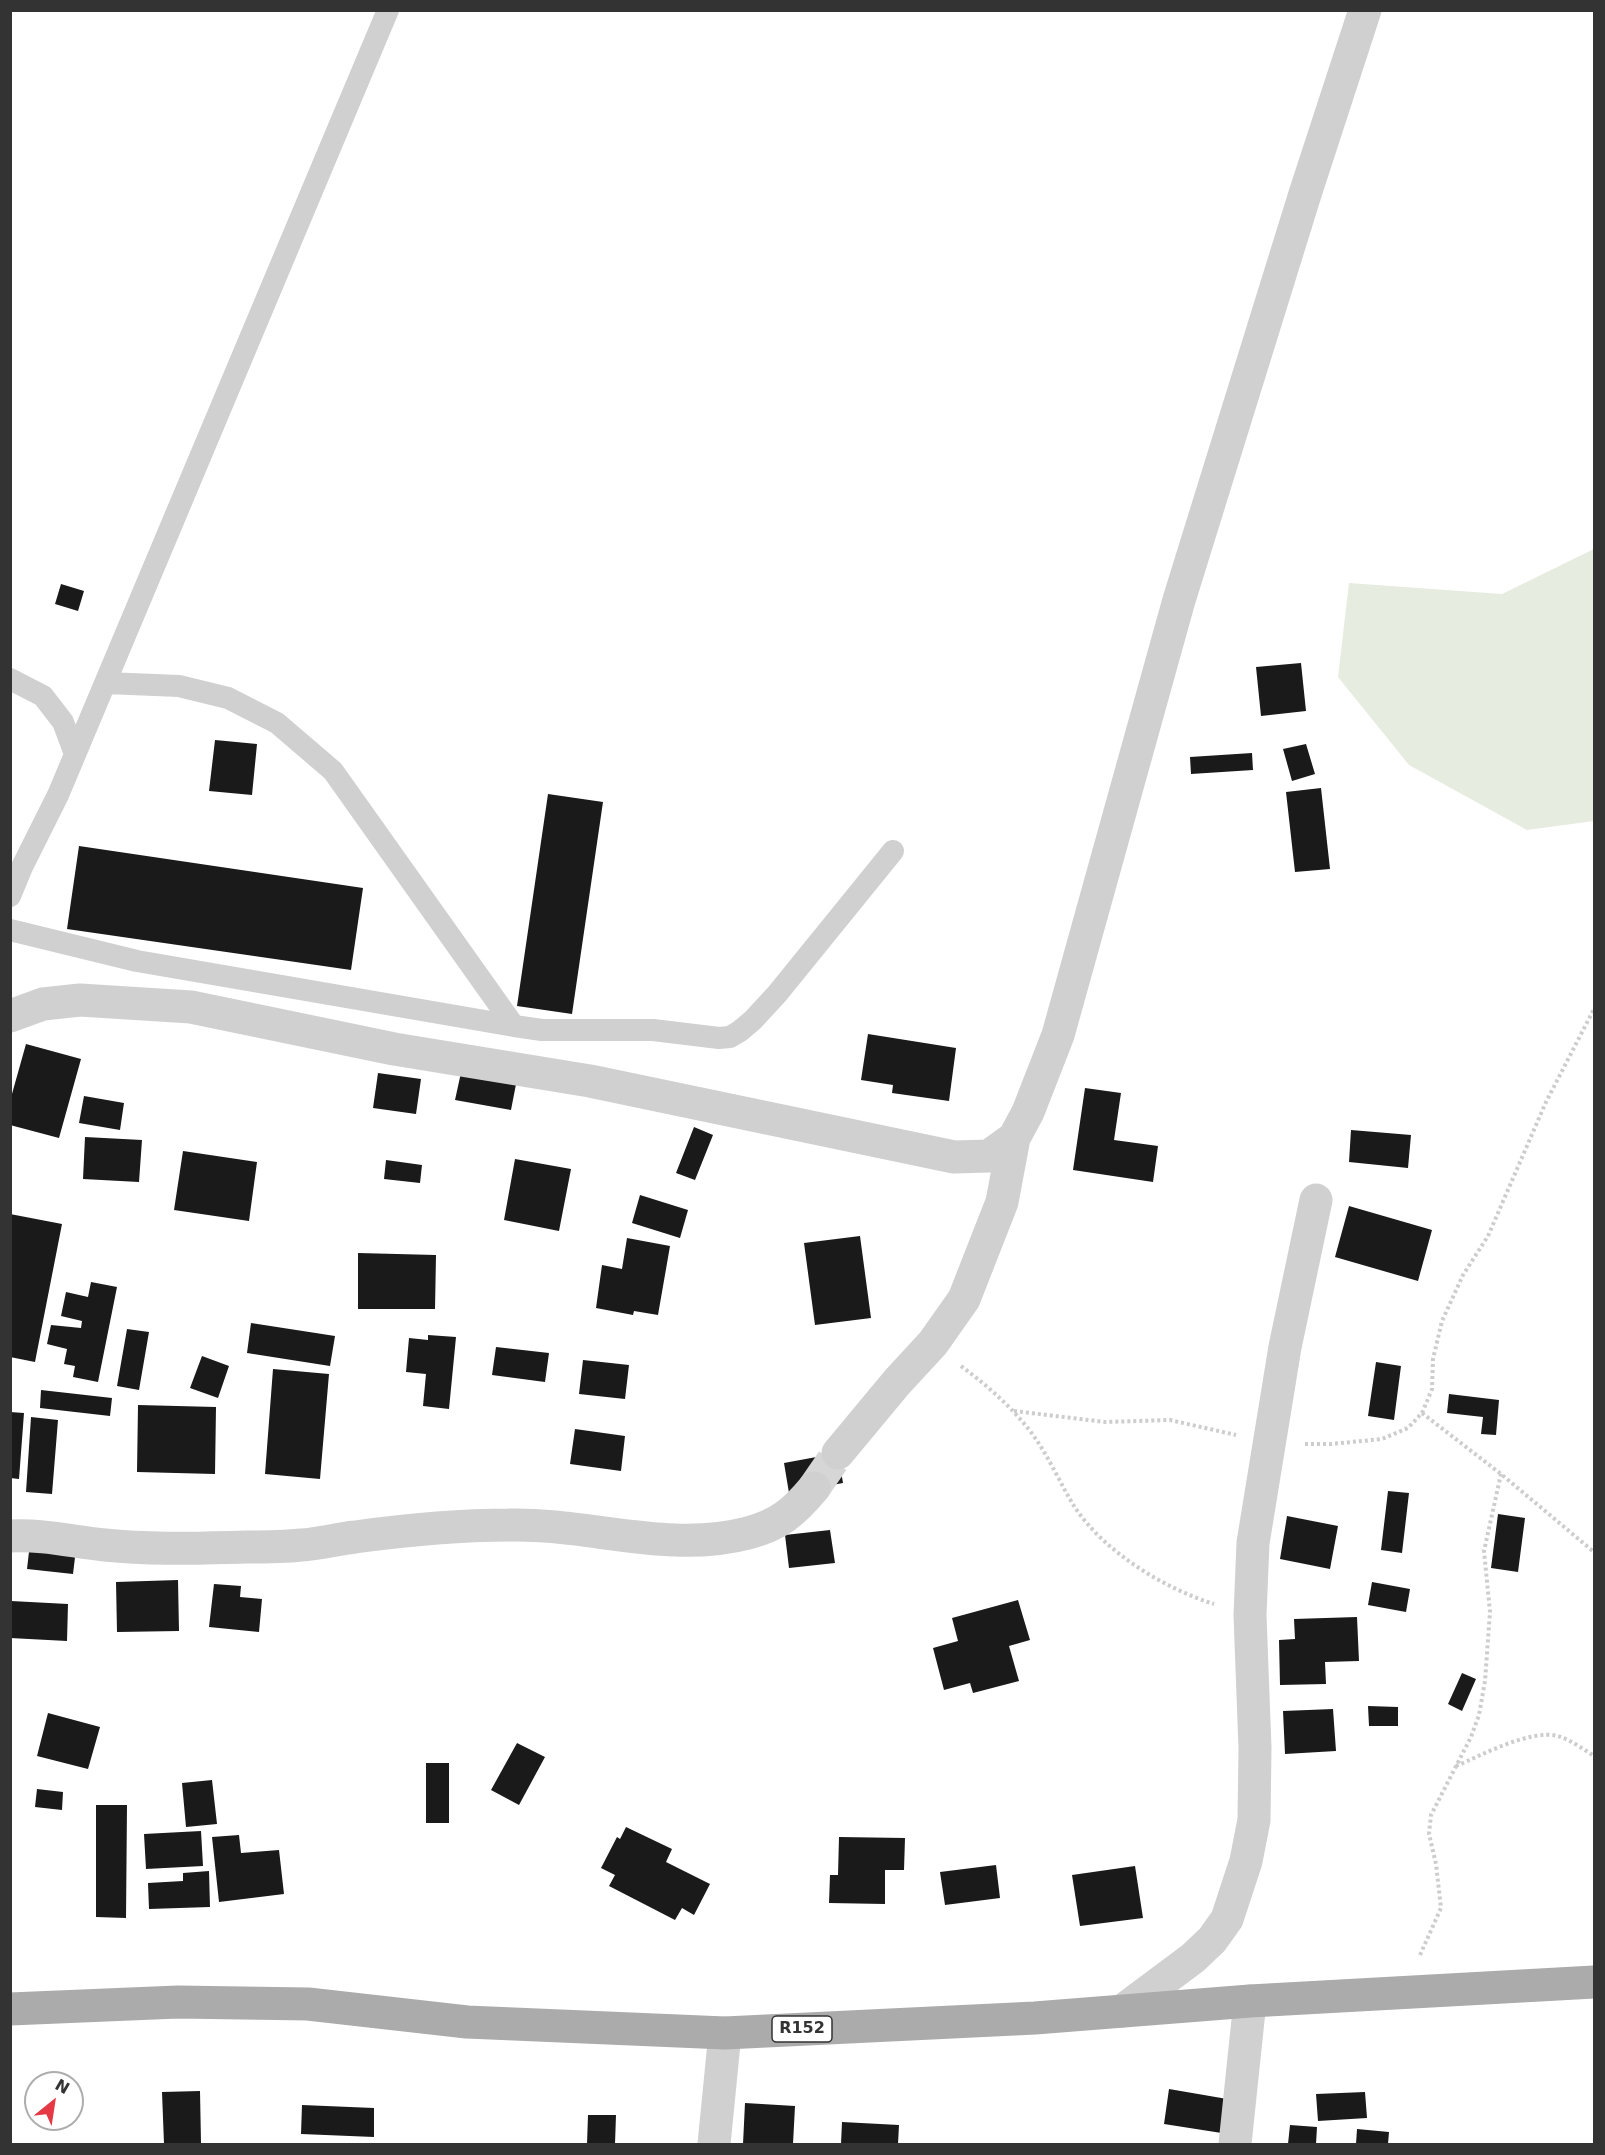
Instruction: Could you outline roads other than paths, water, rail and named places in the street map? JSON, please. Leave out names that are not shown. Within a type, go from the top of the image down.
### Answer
[{"type":"main road","name":"R152","points":[[10,2009],[178,2002],[308,2004],[467,2022],[725,2033],[1035,2018],[1250,2001],[1594,1982]]},
{"type":"street","points":[[838,1453],[933,1343],[964,1299],[1002,1202],[1014,1138],[1028,1113],[1058,1035],[1179,600],[1305,194],[1365,10]]},
{"type":"street","points":[[10,1016],[43,1004],[80,1000],[191,1007],[394,1049],[590,1081],[954,1157],[989,1156],[1014,1138]]},
{"type":"street","points":[[1122,2011],[1193,1958],[1212,1940],[1227,1919],[1246,1861],[1255,1810],[1250,1616],[1253,1543],[1285,1347],[1316,1200]]},
{"type":"street","points":[[10,1536],[46,1537],[107,1545],[146,1547],[250,1547],[301,1545],[427,1529],[510,1524],[580,1529],[657,1540],[706,1540],[747,1534],[776,1524],[798,1507],[814,1488]]},
{"type":"street","points":[[1235,2145],[1250,2001]]},
{"type":"street","points":[[714,2145],[725,2033]]},
{"type":"lane","points":[[10,896],[58,795],[106,683],[388,10]]},
{"type":"lane","points":[[10,679],[43,696],[63,722],[75,754]]},
{"type":"lane","points":[[106,683],[179,686],[228,698],[277,723],[333,771],[514,1026]]},
{"type":"lane","points":[[10,930],[137,962],[514,1026],[542,1030],[653,1030],[719,1038],[730,1037],[747,1026],[777,994],[893,851]]},
{"type":"tunnel","points":[[814,1488],[838,1453]]}]
